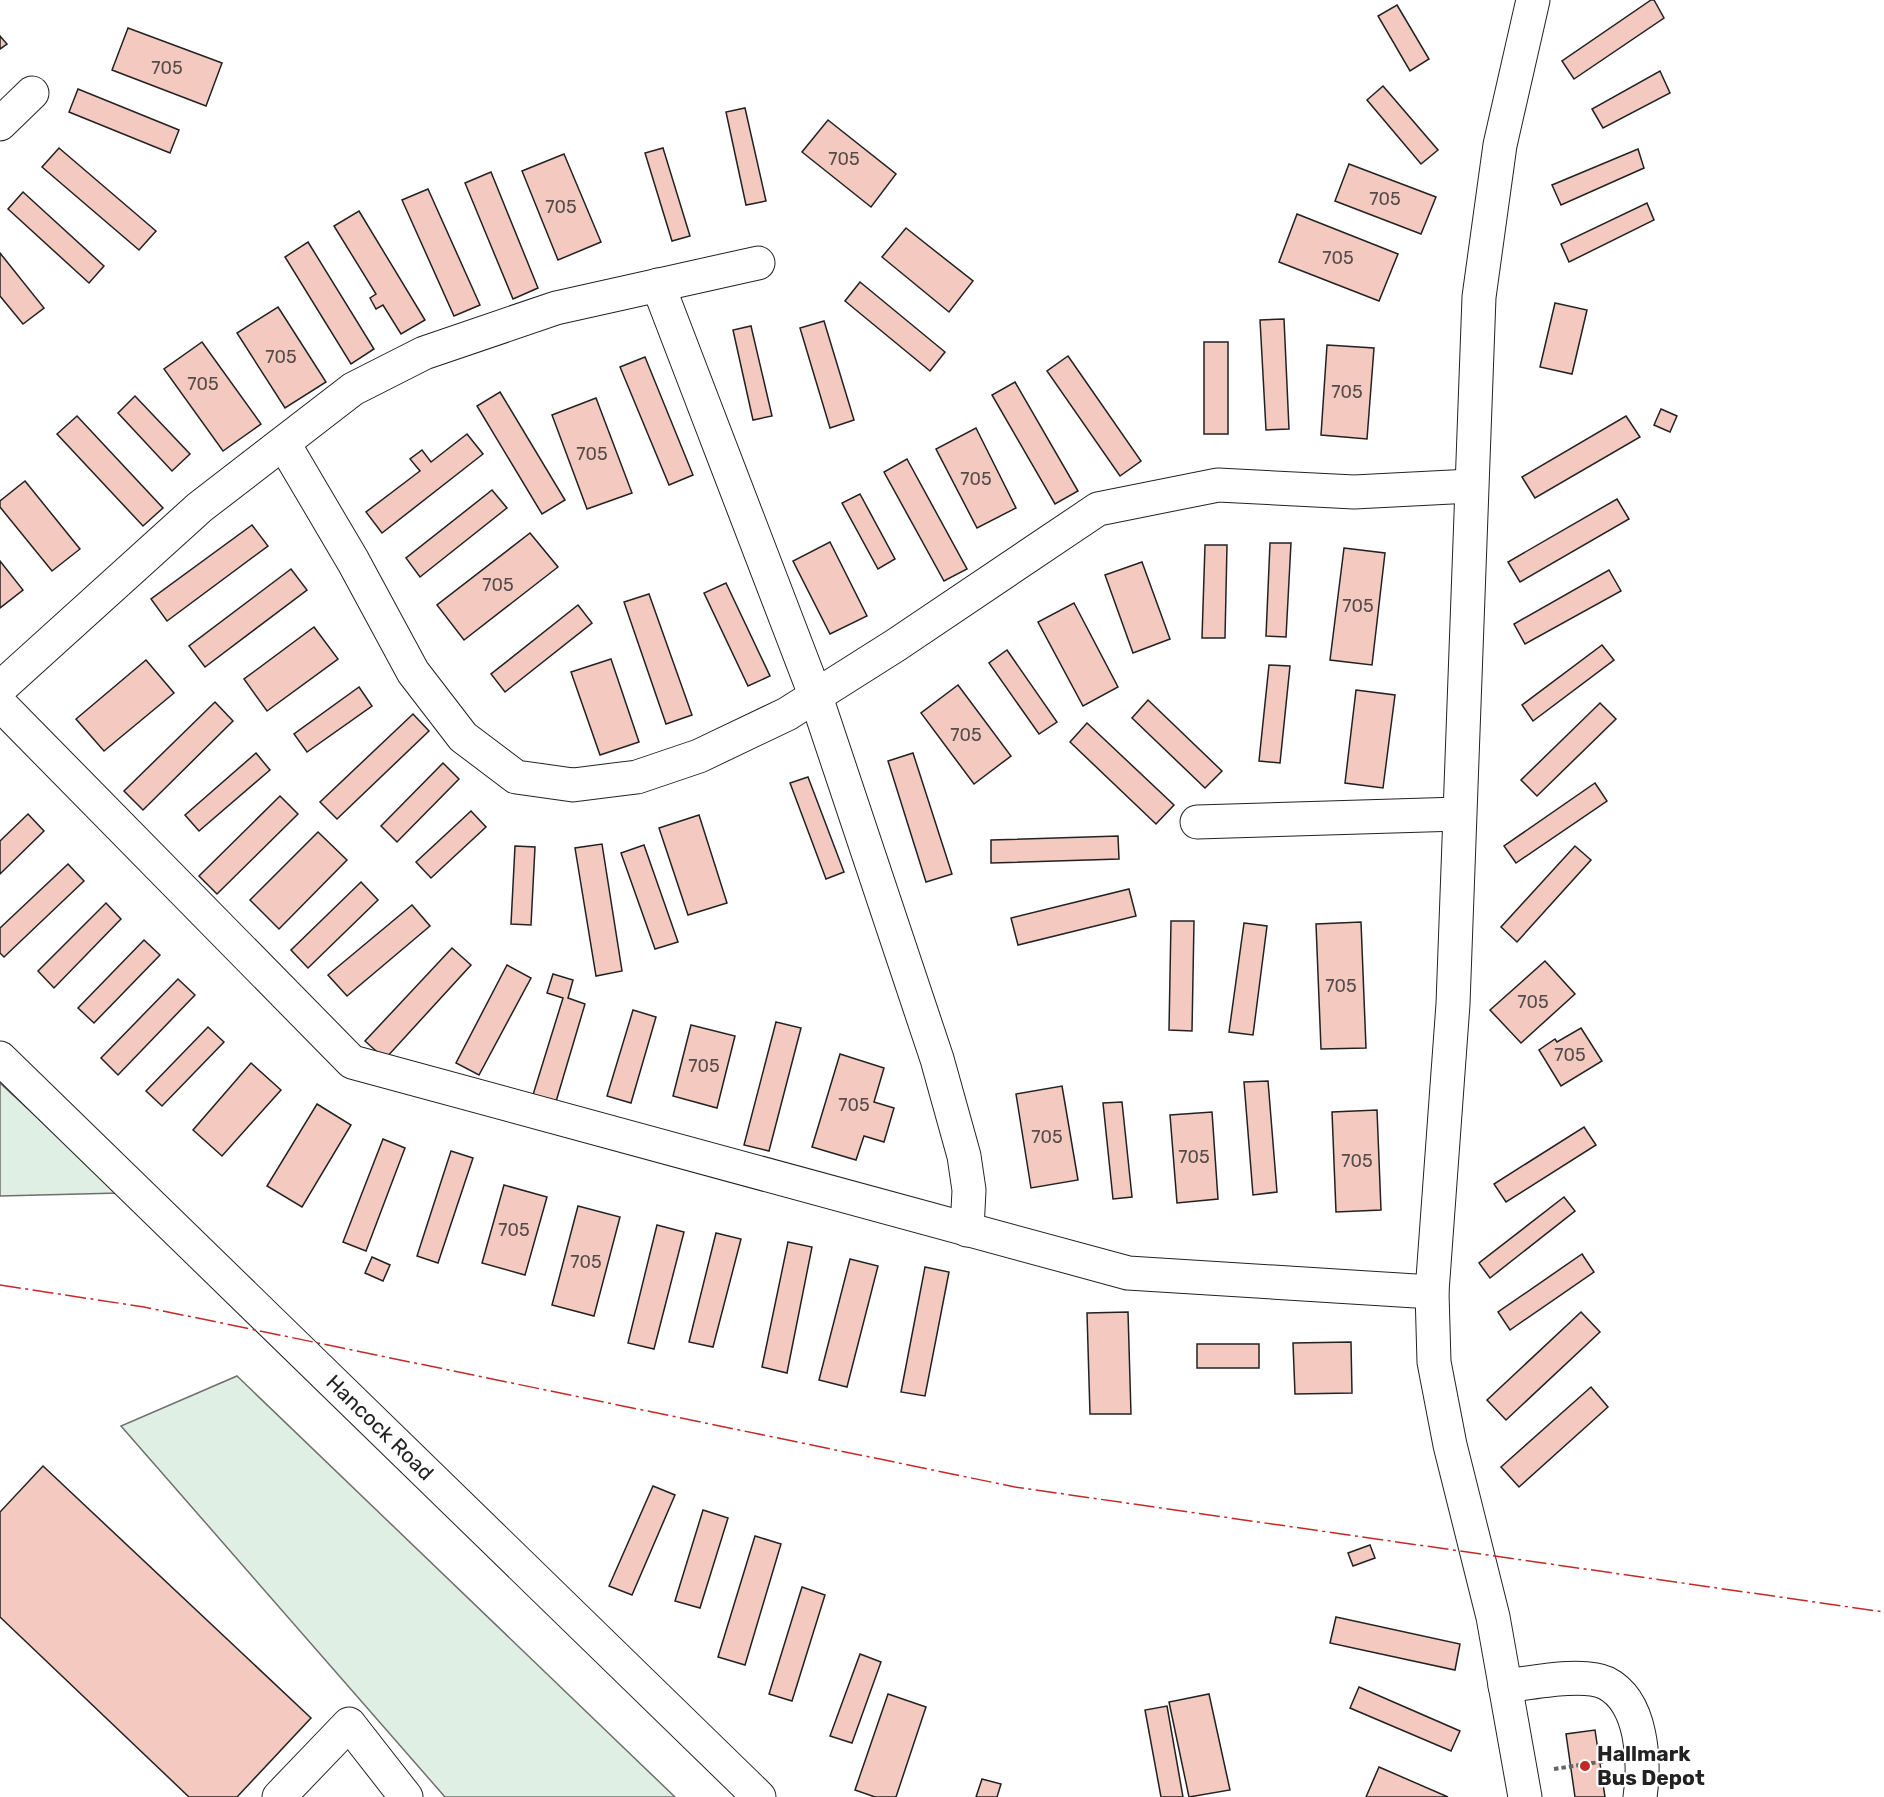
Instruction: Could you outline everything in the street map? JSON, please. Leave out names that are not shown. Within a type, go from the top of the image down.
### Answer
[{"type":"street","points":[[1525,1797],[1493,1617],[1450,1445],[1434,1362],[1432,1292],[1453,1004],[1470,486],[1479,297],[1500,145],[1533,0]]},
{"type":"street","points":[[0,124],[32,93]]},
{"type":"street","points":[[0,688],[200,507],[353,389],[424,353],[556,308],[758,263]]},
{"type":"street","points":[[658,285],[816,697],[937,1059],[964,1156],[969,1191],[967,1230]]},
{"type":"street","points":[[284,444],[353,561],[413,672],[463,737],[516,777],[573,784],[637,777],[699,756],[816,697],[1098,509],[1218,485],[1354,492],[1470,486]]},
{"type":"street","points":[[0,704],[352,1062],[1128,1274],[1432,1292]]},
{"type":"street","points":[[1197,822],[1459,814]]},
{"type":"street","name":"Hancock Road","points":[[0,1058],[759,1797]]},
{"type":"street","points":[[1505,1686],[1571,1678],[1606,1683],[1627,1703],[1640,1737],[1644,1770],[1640,1797]]},
{"type":"street","points":[[279,1797],[349,1724],[400,1794]]},
{"type":"path","points":[[1546,1770],[1614,1760]]},
{"type":"green space","points":[[0,1083],[119,1193],[0,1196]]},
{"type":"green space","points":[[237,1376],[675,1797],[445,1797],[121,1426]]},
{"type":"building","points":[[1654,0],[1664,18],[1574,79],[1562,61]]},
{"type":"building","points":[[1397,5],[1429,59],[1410,71],[1378,16]]},
{"type":"building","points":[[128,28],[222,63],[206,106],[112,70]]},
{"type":"building","points":[[0,36],[7,44],[0,49]]},
{"type":"building","points":[[1660,71],[1670,93],[1603,128],[1592,109]]},
{"type":"building","points":[[1383,86],[1438,150],[1421,164],[1367,100]]},
{"type":"building","points":[[78,89],[179,130],[170,153],[69,112]]},
{"type":"building","points":[[745,108],[766,201],[746,205],[726,112]]},
{"type":"building","points":[[828,120],[896,174],[871,207],[802,152]]},
{"type":"building","points":[[59,148],[156,231],[139,250],[42,167]]},
{"type":"building","points":[[663,148],[690,236],[672,241],[645,153]]},
{"type":"building","points":[[1638,149],[1644,168],[1561,205],[1552,185]]},
{"type":"building","points":[[564,154],[601,242],[558,260],[522,171]]},
{"type":"building","points":[[1349,164],[1436,197],[1421,234],[1335,201]]},
{"type":"building","points":[[491,172],[538,288],[513,299],[465,183]]},
{"type":"building","points":[[428,189],[480,305],[454,316],[402,200]]},
{"type":"building","points":[[23,192],[104,266],[89,283],[8,209]]},
{"type":"building","points":[[1647,203],[1654,220],[1569,262],[1561,244]]},
{"type":"building","points":[[359,211],[425,320],[401,334],[383,305],[376,309],[370,298],[376,294],[334,226]]},
{"type":"building","points":[[1297,214],[1398,254],[1379,301],[1279,262]]},
{"type":"building","points":[[906,228],[973,281],[949,312],[882,257]]},
{"type":"building","points":[[308,242],[374,349],[351,364],[285,257]]},
{"type":"building","points":[[0,253],[44,308],[23,324],[0,296]]},
{"type":"building","points":[[860,282],[945,352],[930,371],[845,301]]},
{"type":"building","points":[[1555,303],[1587,310],[1572,374],[1540,367]]},
{"type":"building","points":[[278,307],[326,382],[285,408],[237,333]]},
{"type":"building","points":[[1284,319],[1289,429],[1266,430],[1260,320]]},
{"type":"building","points":[[824,321],[854,420],[830,428],[800,328]]},
{"type":"building","points":[[751,326],[772,416],[753,420],[733,330]]},
{"type":"building","points":[[202,342],[261,424],[223,451],[164,369]]},
{"type":"building","points":[[1204,342],[1228,342],[1228,434],[1204,434]]},
{"type":"building","points":[[1327,345],[1374,348],[1367,439],[1321,435]]},
{"type":"building","points":[[1068,356],[1141,461],[1120,476],[1047,371]]},
{"type":"building","points":[[645,357],[693,475],[669,485],[620,367]]},
{"type":"building","points":[[1015,382],[1078,491],[1055,504],[992,395]]},
{"type":"building","points":[[500,392],[565,500],[542,514],[477,406]]},
{"type":"building","points":[[135,396],[190,454],[172,471],[118,413]]},
{"type":"building","points":[[596,398],[632,493],[587,509],[552,415]]},
{"type":"building","points":[[1661,409],[1677,416],[1670,432],[1654,425]]},
{"type":"building","points":[[77,416],[163,508],[143,526],[57,434]]},
{"type":"building","points":[[1626,416],[1640,437],[1535,498],[1522,477]]},
{"type":"building","points":[[976,428],[1016,508],[977,528],[936,449]]},
{"type":"building","points":[[467,434],[483,454],[382,533],[366,512],[420,471],[410,459],[422,450],[431,462]]},
{"type":"building","points":[[907,459],[967,569],[944,581],[884,472]]},
{"type":"building","points":[[25,481],[80,549],[52,571],[0,507],[0,501]]},
{"type":"building","points":[[492,490],[507,508],[420,577],[406,558]]},
{"type":"building","points":[[860,494],[895,559],[878,569],[842,503]]},
{"type":"building","points":[[1617,499],[1629,519],[1520,582],[1508,562]]},
{"type":"building","points":[[252,525],[268,546],[167,621],[151,599]]},
{"type":"building","points":[[530,533],[558,567],[464,640],[437,605]]},
{"type":"building","points":[[830,542],[867,616],[830,634],[793,561]]},
{"type":"building","points":[[1270,543],[1291,543],[1286,637],[1266,636]]},
{"type":"building","points":[[1205,545],[1227,545],[1225,638],[1202,638]]},
{"type":"building","points":[[1344,548],[1385,553],[1372,665],[1330,660]]},
{"type":"building","points":[[0,561],[23,590],[0,608]]},
{"type":"building","points":[[1142,562],[1170,639],[1133,653],[1105,575]]},
{"type":"building","points":[[291,569],[307,590],[205,667],[189,646]]},
{"type":"building","points":[[1609,570],[1621,591],[1525,644],[1514,624]]},
{"type":"building","points":[[726,583],[770,676],[748,686],[704,593]]},
{"type":"building","points":[[649,594],[692,715],[666,724],[624,602]]},
{"type":"building","points":[[1074,603],[1118,687],[1083,706],[1038,622]]},
{"type":"building","points":[[578,605],[592,623],[505,692],[491,674]]},
{"type":"building","points":[[314,627],[338,659],[267,711],[244,679]]},
{"type":"building","points":[[1602,645],[1614,660],[1533,721],[1522,705]]},
{"type":"building","points":[[1007,650],[1057,722],[1039,734],[989,663]]},
{"type":"building","points":[[611,659],[639,742],[600,755],[571,672]]},
{"type":"building","points":[[146,660],[174,693],[104,751],[76,719]]},
{"type":"building","points":[[1269,665],[1290,666],[1280,763],[1259,761]]},
{"type":"building","points":[[958,685],[1011,756],[974,784],[921,713]]},
{"type":"building","points":[[359,687],[372,706],[307,752],[294,734]]},
{"type":"building","points":[[1356,690],[1395,695],[1383,788],[1345,783]]},
{"type":"building","points":[[1148,700],[1222,771],[1205,788],[1132,718]]},
{"type":"building","points":[[215,702],[233,721],[143,810],[124,791]]},
{"type":"building","points":[[1600,703],[1616,719],[1537,796],[1521,780]]},
{"type":"building","points":[[413,714],[429,731],[337,819],[320,802]]},
{"type":"building","points":[[1087,723],[1174,805],[1156,824],[1070,742]]},
{"type":"building","points":[[256,753],[270,770],[199,831],[185,815]]},
{"type":"building","points":[[913,753],[952,874],[926,882],[888,761]]},
{"type":"building","points":[[443,763],[459,779],[397,842],[381,826]]},
{"type":"building","points":[[808,777],[844,872],[826,879],[790,783]]},
{"type":"building","points":[[1595,783],[1607,801],[1516,863],[1504,846]]},
{"type":"building","points":[[280,796],[298,814],[217,894],[199,876]]},
{"type":"building","points":[[471,811],[486,827],[431,878],[416,862]]},
{"type":"building","points":[[28,814],[44,831],[0,874],[0,841]]},
{"type":"building","points":[[699,815],[727,903],[688,915],[659,828]]},
{"type":"building","points":[[318,832],[347,860],[279,929],[250,900]]},
{"type":"building","points":[[1118,836],[1119,859],[991,863],[991,840]]},
{"type":"building","points":[[602,844],[622,971],[596,976],[575,848]]},
{"type":"building","points":[[644,845],[678,942],[655,949],[621,853]]},
{"type":"building","points":[[515,846],[535,847],[531,925],[511,924]]},
{"type":"building","points":[[1575,846],[1591,860],[1517,942],[1501,927]]},
{"type":"building","points":[[68,864],[84,881],[4,957],[0,953],[0,928]]},
{"type":"building","points":[[361,882],[378,900],[308,968],[291,950]]},
{"type":"building","points":[[1129,889],[1136,916],[1018,945],[1011,918]]},
{"type":"building","points":[[106,903],[121,919],[54,988],[38,971]]},
{"type":"building","points":[[412,905],[430,926],[347,996],[328,975]]},
{"type":"building","points":[[1171,921],[1194,921],[1192,1031],[1169,1030]]},
{"type":"building","points":[[1361,922],[1366,1048],[1321,1049],[1316,924]]},
{"type":"building","points":[[1244,923],[1267,926],[1253,1035],[1229,1032]]},
{"type":"building","points":[[144,940],[160,955],[94,1023],[78,1008]]},
{"type":"building","points":[[452,948],[471,965],[385,1059],[365,1041]]},
{"type":"building","points":[[1545,961],[1575,994],[1521,1043],[1490,1010]]},
{"type":"building","points":[[507,965],[531,978],[479,1075],[456,1063]]},
{"type":"building","points":[[553,974],[573,980],[568,998],[585,1004],[555,1105],[532,1098],[563,998],[547,993]]},
{"type":"building","points":[[178,979],[195,995],[118,1075],[101,1058]]},
{"type":"building","points":[[633,1010],[656,1017],[631,1103],[607,1096]]},
{"type":"building","points":[[776,1022],[801,1028],[769,1151],[744,1145]]},
{"type":"building","points":[[691,1025],[735,1036],[717,1108],[673,1096]]},
{"type":"building","points":[[208,1027],[224,1042],[162,1106],[146,1091]]},
{"type":"building","points":[[1581,1028],[1602,1061],[1561,1086],[1539,1050],[1555,1039],[1557,1042]]},
{"type":"building","points":[[840,1054],[884,1068],[874,1102],[894,1108],[884,1142],[864,1136],[856,1160],[812,1147]]},
{"type":"building","points":[[251,1063],[281,1090],[222,1156],[193,1130]]},
{"type":"building","points":[[1268,1081],[1277,1192],[1253,1195],[1244,1082]]},
{"type":"building","points":[[1062,1086],[1078,1180],[1031,1188],[1016,1094]]},
{"type":"building","points":[[1122,1102],[1132,1197],[1113,1199],[1103,1103]]},
{"type":"building","points":[[317,1104],[351,1125],[302,1207],[267,1186]]},
{"type":"building","points":[[1377,1110],[1381,1210],[1336,1212],[1332,1112]]},
{"type":"building","points":[[1212,1112],[1218,1199],[1177,1203],[1170,1115]]},
{"type":"building","points":[[1584,1127],[1596,1145],[1506,1202],[1494,1184]]},
{"type":"building","points":[[383,1139],[405,1148],[366,1251],[343,1242]]},
{"type":"building","points":[[451,1151],[473,1158],[438,1263],[417,1256]]},
{"type":"building","points":[[504,1185],[547,1197],[525,1275],[482,1263]]},
{"type":"building","points":[[1564,1197],[1575,1211],[1490,1278],[1479,1263]]},
{"type":"building","points":[[578,1206],[620,1217],[594,1316],[552,1305]]},
{"type":"building","points":[[657,1225],[684,1232],[654,1349],[628,1343]]},
{"type":"building","points":[[716,1233],[741,1239],[713,1347],[689,1342]]},
{"type":"building","points":[[788,1242],[812,1247],[787,1373],[762,1367]]},
{"type":"building","points":[[1582,1254],[1594,1272],[1510,1330],[1498,1312]]},
{"type":"building","points":[[372,1257],[390,1265],[383,1281],[365,1273]]},
{"type":"building","points":[[850,1259],[878,1266],[847,1387],[819,1380]]},
{"type":"building","points":[[925,1267],[949,1272],[925,1396],[901,1392]]},
{"type":"building","points":[[1128,1312],[1131,1414],[1090,1414],[1087,1313]]},
{"type":"building","points":[[1581,1312],[1600,1332],[1506,1420],[1487,1400]]},
{"type":"building","points":[[1351,1342],[1352,1393],[1295,1394],[1293,1343]]},
{"type":"building","points":[[1197,1344],[1259,1344],[1259,1368],[1197,1368]]},
{"type":"building","points":[[1591,1387],[1608,1407],[1519,1487],[1501,1467]]},
{"type":"building","points":[[43,1466],[311,1718],[237,1797],[189,1797],[0,1617],[0,1512]]},
{"type":"building","points":[[653,1486],[675,1495],[632,1595],[609,1586]]},
{"type":"building","points":[[703,1510],[728,1518],[700,1608],[675,1601]]},
{"type":"building","points":[[755,1536],[781,1544],[745,1665],[718,1657]]},
{"type":"building","points":[[1370,1545],[1375,1558],[1353,1566],[1348,1553]]},
{"type":"building","points":[[802,1587],[825,1595],[792,1701],[769,1694]]},
{"type":"building","points":[[1336,1617],[1460,1644],[1455,1670],[1330,1643]]},
{"type":"building","points":[[860,1654],[881,1662],[852,1743],[830,1736]]},
{"type":"building","points":[[1359,1687],[1460,1731],[1451,1751],[1350,1708]]},
{"type":"building","points":[[888,1694],[926,1707],[896,1797],[875,1797],[855,1790]]},
{"type":"building","points":[[1209,1694],[1230,1790],[1189,1797],[1169,1702]]},
{"type":"building","points":[[1167,1706],[1183,1797],[1161,1797],[1145,1710]]},
{"type":"building","name":"Hallmark Bus Depot","points":[[1595,1730],[1605,1797],[1575,1797],[1566,1734]]},
{"type":"building","points":[[1379,1767],[1448,1797],[1366,1797]]},
{"type":"building","points":[[982,1779],[1001,1784],[997,1797],[976,1797]]},
{"type":"power","points":[[0,1285],[144,1307],[1015,1487],[1884,1612]]},
{"type":"place","name":"Hallmark Bus Depot","points":[[1585,1766]]}]
